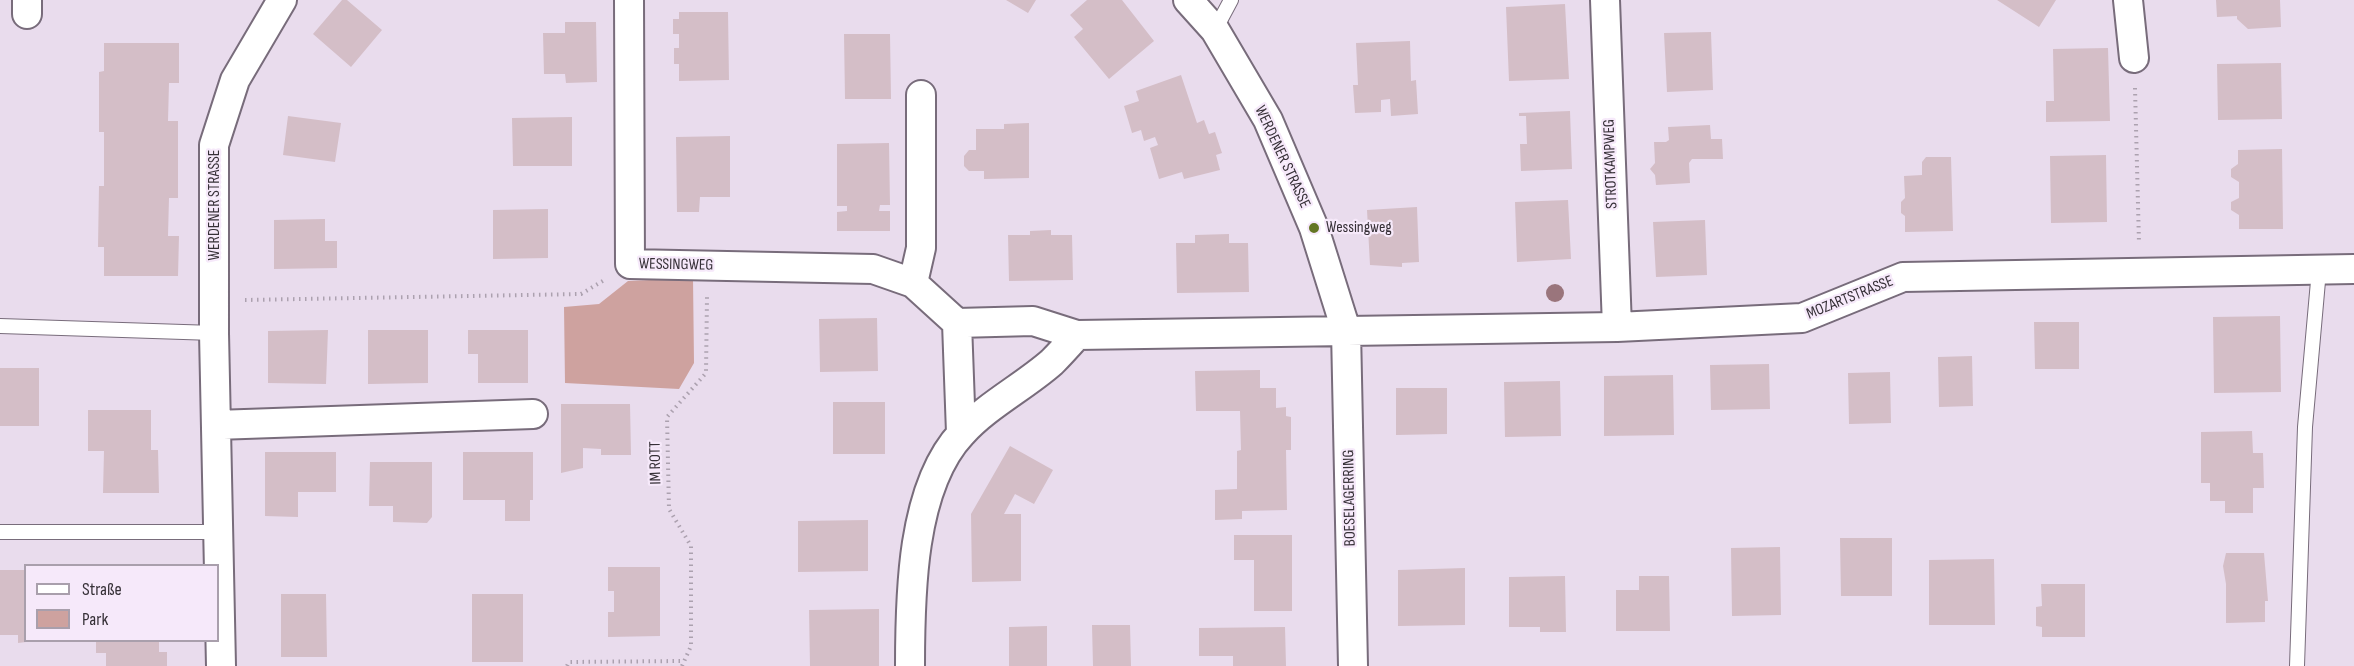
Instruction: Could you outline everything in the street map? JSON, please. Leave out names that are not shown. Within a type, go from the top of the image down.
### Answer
[{"type":"street","name":"WERDENER STRASSE","points":[[221,666],[214,333],[214,145],[235,80],[282,0]]},
{"type":"street","name":"WESSINGWEG","points":[[629,0],[630,264],[873,269],[913,283],[957,323]]},
{"type":"street","name":"WERDENER STRASSE","points":[[1188,0],[1215,30],[1268,120],[1314,228],[1346,330]]},
{"type":"street","name":"STROTKAMPWEG","points":[[1605,0],[1617,327]]},
{"type":"street","points":[[2128,0],[2134,58]]},
{"type":"street","points":[[913,283],[921,248],[921,95]]},
{"type":"street","name":"MOZARTSTRASSE","points":[[1346,330],[1617,327],[1802,318],[1903,277],[2354,269]]},
{"type":"street","points":[[961,433],[957,323],[1033,321],[1077,335],[1346,330]]},
{"type":"street","name":"BOESELAGERRING","points":[[1346,330],[1353,666]]},
{"type":"street","points":[[910,666],[910,608],[921,516],[937,472],[961,433],[1025,380],[1051,363],[1077,335]]},
{"type":"street","points":[[216,425],[532,414]]},
{"type":"lane","points":[[1215,30],[1231,0]]},
{"type":"lane","points":[[2297,666],[2305,427],[2319,270]]},
{"type":"lane","points":[[0,326],[214,333]]},
{"type":"lane","points":[[0,532],[219,532]]},
{"type":"path","points":[[2134,58],[2140,274]]},
{"type":"path","points":[[214,300],[581,294],[630,264]]},
{"type":"path","name":"IM ROTT","points":[[682,664],[691,646],[692,546],[669,509],[666,417],[706,373],[707,266]]},
{"type":"path","points":[[567,666],[569,662],[682,664]]},
{"type":"green space","points":[[693,278],[694,363],[679,389],[565,383],[564,307],[599,304],[628,281]]},
{"type":"building","points":[[342,0],[347,0],[382,30],[351,67],[313,34]]},
{"type":"building","points":[[1006,0],[1036,0],[1028,13]]},
{"type":"building","points":[[1087,0],[1122,0],[1154,41],[1109,79],[1074,37],[1083,29],[1070,15]]},
{"type":"building","points":[[1997,0],[2056,0],[2039,27]]},
{"type":"building","points":[[2216,0],[2280,0],[2281,27],[2248,29],[2237,19],[2237,16],[2217,17]]},
{"type":"building","points":[[1565,4],[1569,79],[1509,81],[1506,7]]},
{"type":"building","points":[[679,12],[728,12],[729,80],[679,81],[679,64],[674,64],[674,48],[679,48],[679,34],[673,34],[673,19],[679,19]]},
{"type":"building","points":[[565,22],[596,22],[597,82],[566,83],[565,74],[544,74],[543,33],[565,33]]},
{"type":"building","points":[[1711,32],[1713,90],[1667,92],[1664,33]]},
{"type":"building","points":[[844,34],[890,34],[891,99],[845,99]]},
{"type":"building","points":[[1410,41],[1411,81],[1416,80],[1418,114],[1391,116],[1390,99],[1381,100],[1381,112],[1355,113],[1353,85],[1358,85],[1356,43]]},
{"type":"building","points":[[104,43],[179,43],[179,83],[169,83],[168,121],[178,121],[178,198],[169,198],[168,236],[179,236],[178,276],[104,276],[104,247],[98,247],[99,186],[104,186],[104,132],[99,132],[99,72],[104,71]]},
{"type":"building","points":[[2108,48],[2110,121],[2046,122],[2046,101],[2054,101],[2053,49]]},
{"type":"building","points":[[2281,63],[2282,119],[2218,120],[2217,64]]},
{"type":"building","points":[[1181,75],[1197,123],[1204,120],[1209,134],[1215,132],[1222,153],[1216,155],[1220,170],[1184,179],[1182,172],[1159,179],[1150,148],[1158,145],[1155,137],[1144,141],[1141,130],[1132,133],[1124,106],[1139,101],[1136,91]]},
{"type":"building","points":[[1570,111],[1572,169],[1521,171],[1520,144],[1527,144],[1526,116],[1519,116],[1519,113]]},
{"type":"building","points":[[288,116],[341,123],[335,162],[283,155]]},
{"type":"building","points":[[572,117],[572,166],[513,166],[512,118]]},
{"type":"building","points":[[1029,123],[1029,178],[984,179],[984,171],[969,171],[964,166],[964,156],[969,150],[976,150],[976,129],[1004,129],[1004,124]]},
{"type":"building","points":[[1710,125],[1711,139],[1722,139],[1723,159],[1692,159],[1689,163],[1690,183],[1656,185],[1655,175],[1650,169],[1655,163],[1654,142],[1669,140],[1668,127]]},
{"type":"building","points":[[730,136],[730,197],[700,197],[699,212],[677,212],[676,137]]},
{"type":"building","points":[[889,143],[890,205],[880,205],[879,211],[890,211],[890,231],[837,231],[837,212],[847,211],[847,206],[837,206],[837,144]]},
{"type":"building","points":[[2282,149],[2283,229],[2239,229],[2239,215],[2231,210],[2231,202],[2239,198],[2239,182],[2231,177],[2231,169],[2238,164],[2238,150]]},
{"type":"building","points":[[2106,155],[2107,222],[2051,223],[2050,156]]},
{"type":"building","points":[[1926,157],[1951,157],[1953,231],[1905,232],[1905,216],[1901,213],[1901,202],[1905,198],[1904,176],[1922,175],[1922,162]]},
{"type":"building","points":[[1568,200],[1571,259],[1517,262],[1515,202]]},
{"type":"building","points":[[1417,207],[1419,262],[1402,263],[1402,267],[1370,265],[1367,210]]},
{"type":"building","points":[[548,209],[548,258],[493,259],[493,210]]},
{"type":"building","points":[[325,219],[325,241],[337,241],[337,268],[274,269],[274,220]]},
{"type":"building","points":[[1705,220],[1707,275],[1656,277],[1653,222]]},
{"type":"building","points":[[1051,230],[1051,235],[1072,235],[1073,280],[1009,281],[1008,235],[1030,235],[1030,231]]},
{"type":"building","points":[[1229,234],[1229,243],[1248,243],[1249,292],[1177,293],[1176,243],[1195,243],[1195,235]]},
{"type":"building","points":[[2280,316],[2281,392],[2214,393],[2213,317]]},
{"type":"building","points":[[877,318],[878,371],[820,372],[819,319]]},
{"type":"building","points":[[2034,322],[2079,322],[2079,369],[2035,369]]},
{"type":"building","points":[[328,330],[326,384],[268,383],[268,331]]},
{"type":"building","points":[[368,330],[428,330],[428,383],[368,384]]},
{"type":"building","points":[[468,330],[528,330],[528,383],[478,383],[478,354],[468,354]]},
{"type":"building","points":[[1972,356],[1973,406],[1939,407],[1938,357]]},
{"type":"building","points":[[1769,364],[1770,409],[1711,410],[1710,365]]},
{"type":"building","points":[[0,368],[39,368],[39,426],[0,426]]},
{"type":"building","points":[[1260,370],[1260,388],[1276,388],[1276,408],[1286,407],[1286,416],[1291,417],[1291,450],[1286,450],[1287,510],[1242,511],[1242,519],[1215,520],[1215,490],[1237,489],[1237,451],[1241,450],[1240,411],[1196,411],[1195,371]]},
{"type":"building","points":[[1890,372],[1891,423],[1849,424],[1848,373]]},
{"type":"building","points":[[1673,375],[1674,435],[1604,436],[1604,376]]},
{"type":"building","points":[[1560,381],[1561,436],[1505,437],[1504,382]]},
{"type":"building","points":[[1396,388],[1447,388],[1447,434],[1396,435]]},
{"type":"building","points":[[833,402],[885,402],[885,454],[833,454]]},
{"type":"building","points":[[561,404],[630,404],[631,455],[601,455],[601,449],[583,448],[583,468],[561,473]]},
{"type":"building","points":[[88,410],[151,410],[151,450],[158,450],[159,493],[103,493],[104,451],[88,451]]},
{"type":"building","points":[[2252,431],[2253,453],[2263,453],[2264,488],[2253,488],[2253,513],[2225,513],[2225,501],[2210,501],[2210,483],[2201,483],[2201,432]]},
{"type":"building","points":[[1010,446],[1053,470],[1034,504],[1015,494],[1004,514],[1021,514],[1021,581],[972,582],[971,514]]},
{"type":"building","points":[[265,452],[336,452],[336,492],[298,492],[298,517],[265,516]]},
{"type":"building","points":[[463,452],[533,452],[533,500],[530,500],[530,521],[505,521],[505,500],[463,500]]},
{"type":"building","points":[[370,462],[432,462],[432,517],[427,523],[393,522],[393,506],[369,506]]},
{"type":"building","points":[[868,520],[868,571],[798,572],[798,521]]},
{"type":"building","points":[[1234,535],[1292,535],[1292,611],[1254,611],[1254,560],[1234,560]]},
{"type":"building","points":[[1840,538],[1892,538],[1892,596],[1841,596]]},
{"type":"building","points":[[1780,547],[1781,615],[1732,616],[1731,548]]},
{"type":"building","points":[[2226,553],[2264,553],[2268,601],[2265,601],[2265,622],[2226,623],[2226,584],[2223,566]]},
{"type":"building","points":[[1994,559],[1995,625],[1929,625],[1929,560]]},
{"type":"building","points":[[608,567],[660,567],[660,636],[608,637],[608,612],[614,612],[614,591],[608,591]]},
{"type":"building","points":[[1465,568],[1465,625],[1398,626],[1398,570]]},
{"type":"building","points":[[0,570],[24,570],[24,642],[26,642],[18,643],[18,635],[0,635]]},
{"type":"building","points":[[1565,576],[1566,632],[1540,632],[1540,627],[1509,627],[1509,577]]},
{"type":"building","points":[[1639,576],[1669,576],[1670,631],[1616,631],[1616,590],[1639,590]]},
{"type":"building","points":[[2041,584],[2085,584],[2085,637],[2042,637],[2042,627],[2036,626],[2036,607],[2042,606]]},
{"type":"building","points":[[281,594],[326,594],[327,657],[281,657]]},
{"type":"building","points":[[472,594],[523,594],[523,662],[472,662]]},
{"type":"building","points":[[879,609],[879,666],[810,666],[809,610]]},
{"type":"building","points":[[1092,625],[1130,625],[1131,666],[1093,666]]},
{"type":"building","points":[[1047,626],[1047,666],[1009,666],[1009,627]]},
{"type":"building","points":[[1285,627],[1286,666],[1233,666],[1233,656],[1199,656],[1199,628]]},
{"type":"building","points":[[96,642],[159,642],[159,652],[167,652],[167,666],[106,666],[106,653],[96,653]]},
{"type":"place","name":"Wessingweg","points":[[1314,228]]}]
